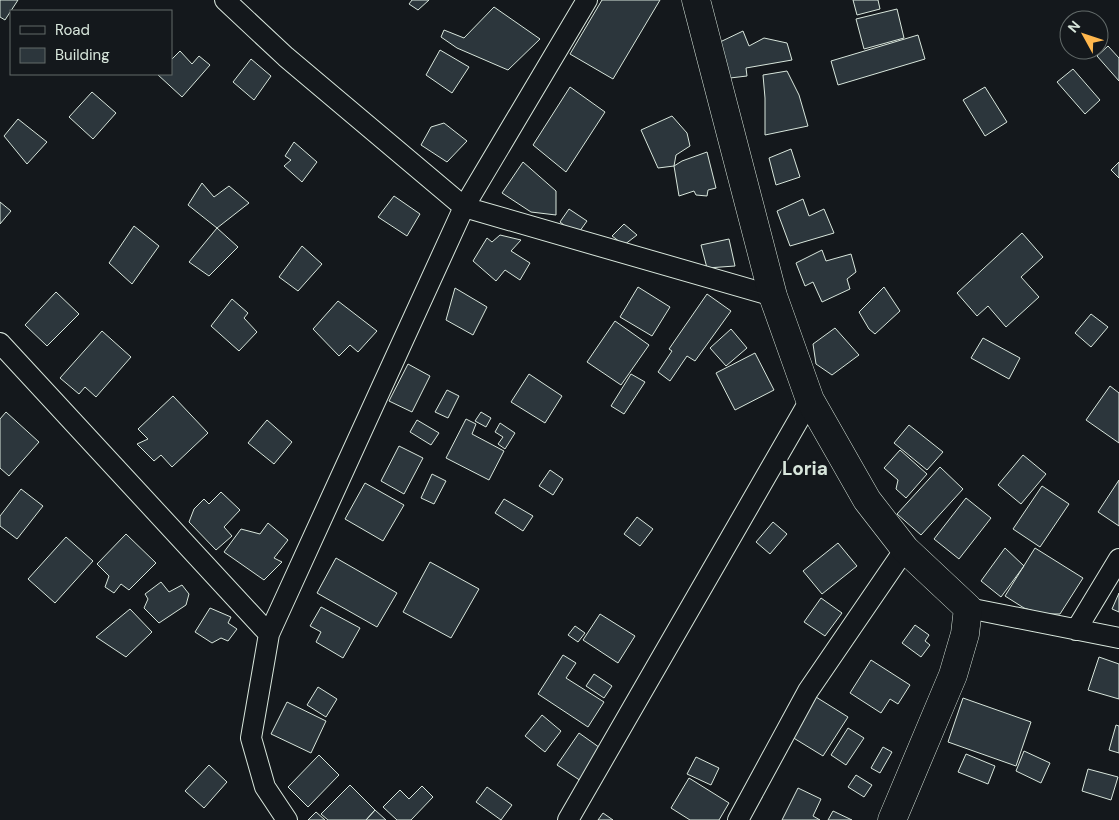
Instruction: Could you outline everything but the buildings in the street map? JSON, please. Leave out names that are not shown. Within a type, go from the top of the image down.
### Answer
[{"type":"street","points":[[226,0],[286,57],[464,207],[772,296]]},
{"type":"street","points":[[287,820],[265,788],[251,738],[269,634],[464,207],[587,0]]},
{"type":"street","points":[[696,0],[772,296],[810,400],[867,500],[905,549],[968,608],[1119,638]]},
{"type":"street","points":[[0,343],[269,634]]},
{"type":"street","points":[[568,820],[810,400]]},
{"type":"street","points":[[738,820],[808,691],[905,549]]},
{"type":"street","points":[[1076,630],[1119,558]]},
{"type":"street","points":[[892,820],[953,675],[965,634],[968,608]]},
{"type":"district","name":"Loria","points":[[805,468]]}]
